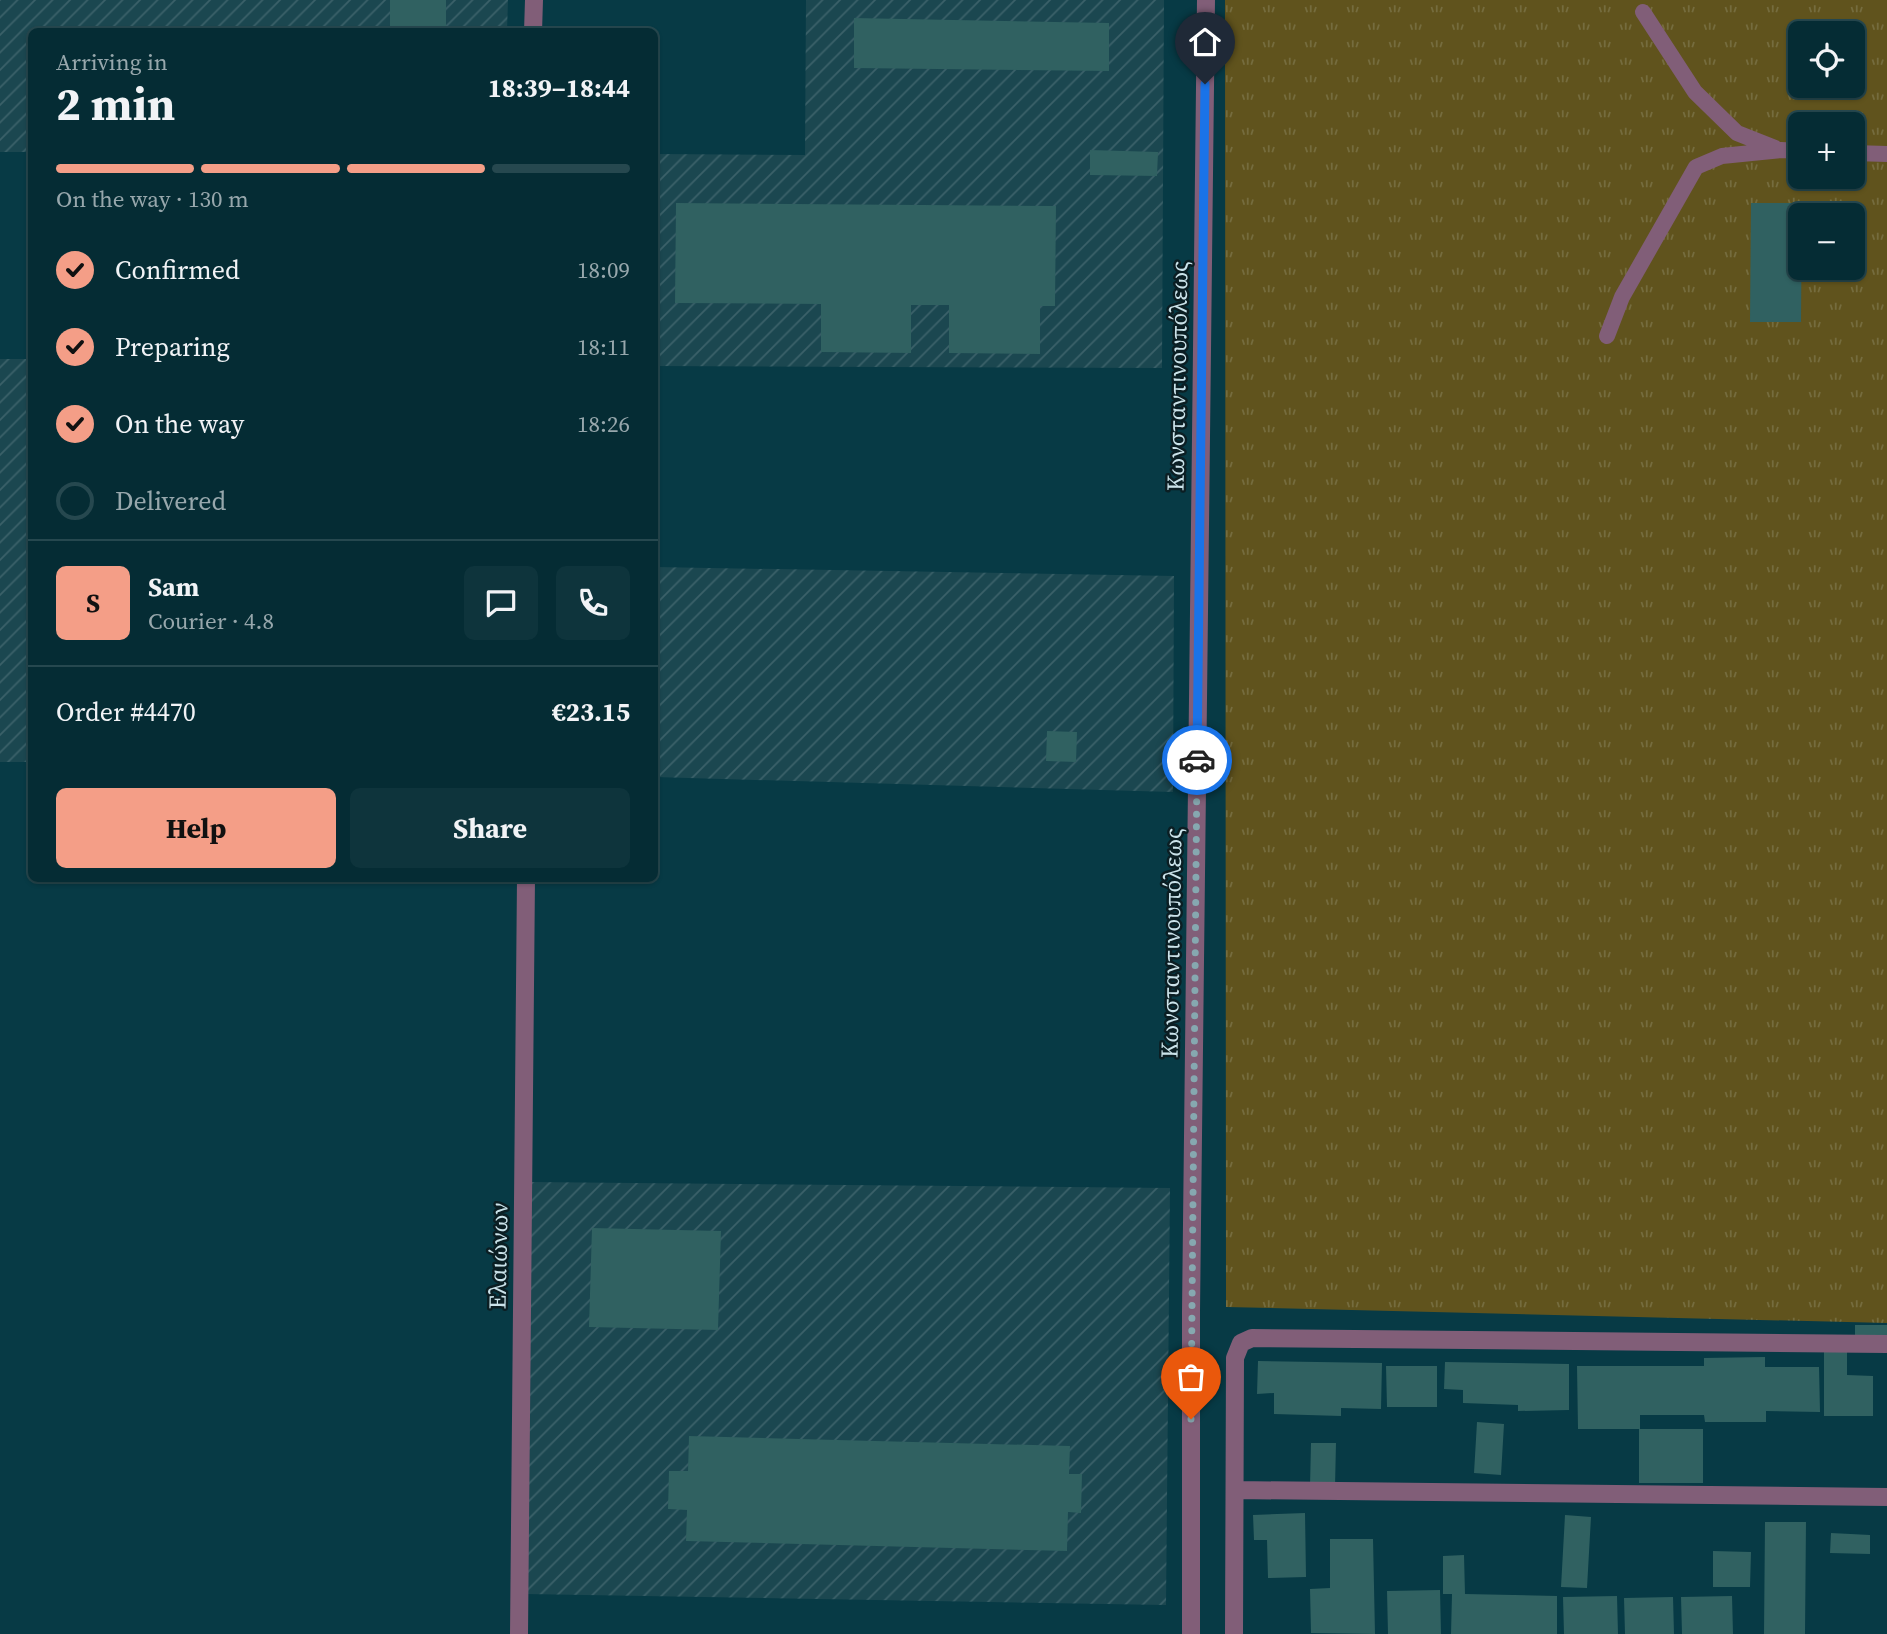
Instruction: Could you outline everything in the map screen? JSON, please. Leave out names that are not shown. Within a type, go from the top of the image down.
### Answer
[{"type":"street","points":[[533,28],[534,0]]},
{"type":"street","name":"Κωνσταντινουπόλεως","points":[[1191,1634],[1191,1297],[1206,0]]},
{"type":"street","name":"Ελαιώνων","points":[[519,1634],[526,882]]},
{"type":"street","points":[[1234,1634],[1235,1358],[1241,1343],[1252,1338],[1887,1344]]},
{"type":"street","points":[[1236,1490],[1887,1497]]},
{"type":"lane","points":[[1643,12],[1695,92],[1737,134],[1781,150]]},
{"type":"lane","points":[[1606,336],[1622,297],[1696,167],[1722,156],[1788,150]]},
{"type":"lane","points":[[1865,153],[1887,154]]},
{"type":"shaded area","points":[[0,0],[508,0],[507,28],[28,28],[28,152],[0,152]]},
{"type":"shaded area","points":[[806,0],[1164,0],[1162,368],[658,366],[658,154],[805,155]]},
{"type":"shaded area","points":[[0,359],[28,359],[28,762],[0,762]]},
{"type":"shaded area","points":[[658,567],[1174,576],[1173,792],[658,777]]},
{"type":"shaded area","points":[[530,1182],[1170,1188],[1166,1605],[526,1594]]},
{"type":"green space","points":[[1225,0],[1887,0],[1887,1323],[1226,1307]]},
{"type":"building","points":[[390,0],[446,0],[446,28],[390,28]]},
{"type":"building","points":[[854,18],[1109,23],[1109,71],[854,68]]},
{"type":"building","points":[[1090,150],[1158,152],[1157,176],[1090,175]]},
{"type":"building","points":[[676,203],[1056,206],[1055,306],[1040,306],[1040,354],[949,353],[949,305],[911,305],[911,353],[821,352],[821,304],[675,303]]},
{"type":"building","points":[[1751,203],[1788,203],[1788,280],[1801,280],[1801,322],[1750,322]]},
{"type":"building","points":[[1047,731],[1077,732],[1076,762],[1046,761]]},
{"type":"building","points":[[592,1228],[721,1231],[718,1330],[589,1327]]},
{"type":"building","points":[[1855,1325],[1887,1325],[1887,1342],[1855,1343]]},
{"type":"building","points":[[1824,1345],[1847,1345],[1847,1375],[1873,1376],[1873,1416],[1824,1416]]},
{"type":"building","points":[[1765,1357],[1765,1367],[1819,1367],[1820,1412],[1766,1411],[1766,1422],[1705,1422],[1704,1415],[1640,1415],[1640,1429],[1703,1429],[1703,1483],[1639,1483],[1639,1429],[1578,1429],[1577,1366],[1704,1366],[1704,1358]]},
{"type":"building","points":[[1258,1361],[1382,1363],[1381,1409],[1341,1408],[1341,1416],[1274,1414],[1274,1393],[1257,1394]]},
{"type":"building","points":[[1445,1362],[1569,1364],[1569,1410],[1518,1411],[1518,1405],[1463,1403],[1463,1390],[1444,1389]]},
{"type":"building","points":[[1386,1366],[1437,1366],[1437,1407],[1387,1407]]},
{"type":"building","points":[[1477,1422],[1504,1424],[1501,1475],[1474,1473]]},
{"type":"building","points":[[689,1436],[1070,1446],[1069,1474],[1082,1474],[1081,1513],[1068,1512],[1067,1551],[686,1541],[687,1510],[668,1509],[669,1471],[688,1471]]},
{"type":"building","points":[[1311,1443],[1336,1443],[1335,1487],[1310,1486]]},
{"type":"building","points":[[1305,1513],[1306,1577],[1268,1578],[1267,1540],[1254,1540],[1253,1515]]},
{"type":"building","points":[[1565,1515],[1591,1517],[1587,1588],[1561,1587]]},
{"type":"building","points":[[1765,1522],[1806,1522],[1805,1634],[1764,1634]]},
{"type":"building","points":[[1831,1533],[1870,1535],[1870,1554],[1830,1553]]},
{"type":"building","points":[[1330,1539],[1373,1539],[1375,1634],[1311,1633],[1310,1589],[1330,1588]]},
{"type":"building","points":[[1713,1551],[1751,1552],[1750,1587],[1713,1587]]},
{"type":"building","points":[[1464,1555],[1465,1594],[1557,1596],[1557,1634],[1451,1634],[1452,1594],[1443,1594],[1443,1556]]},
{"type":"building","points":[[1440,1590],[1441,1634],[1388,1634],[1387,1591]]},
{"type":"building","points":[[1617,1596],[1618,1634],[1564,1634],[1563,1597]]},
{"type":"building","points":[[1732,1596],[1733,1634],[1682,1634],[1681,1597]]},
{"type":"building","points":[[1673,1597],[1674,1634],[1625,1634],[1624,1598]]},
{"type":"way so far","points":[[1191,1419],[1197,760]]},
{"type":"route","points":[[1197,760],[1205,84]]}]
